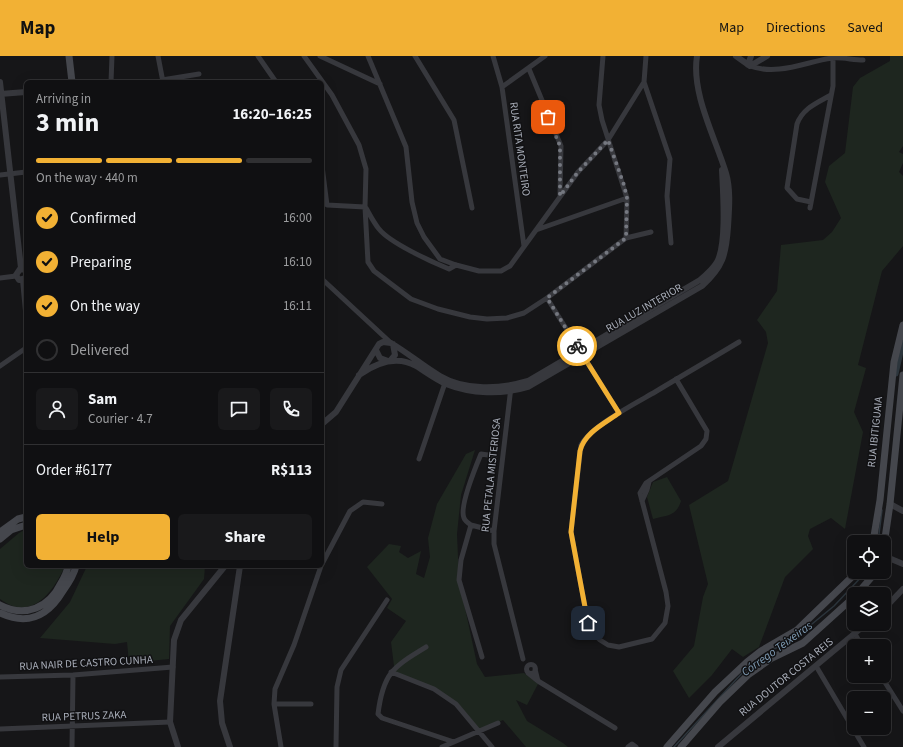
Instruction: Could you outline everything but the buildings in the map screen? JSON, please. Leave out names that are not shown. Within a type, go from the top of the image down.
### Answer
[{"type":"main road","points":[[69,56],[72,80]]},
{"type":"main road","name":"RUA IBITIGUAIA","points":[[874,535],[880,500],[894,362],[903,324]]},
{"type":"main road","name":"RUA IBITIGUAIA","points":[[885,535],[903,375]]},
{"type":"main road","points":[[0,527],[14,516],[24,513]]},
{"type":"main road","points":[[0,532],[18,519],[24,518]]},
{"type":"main road","points":[[0,539],[12,530],[24,526]]},
{"type":"main road","points":[[0,605],[15,611],[23,612],[39,608],[55,594],[67,573],[73,568]]},
{"type":"main road","points":[[0,613],[24,618],[32,618],[45,613],[60,597],[74,568]]},
{"type":"main road","points":[[667,747],[715,692],[747,662],[761,651],[797,630],[850,579]]},
{"type":"main road","points":[[863,587],[870,579]]},
{"type":"main road","points":[[681,747],[720,702],[748,675],[772,658],[802,643],[847,603]]},
{"type":"street","points":[[110,80],[112,56]]},
{"type":"street","points":[[158,56],[162,80]]},
{"type":"street","points":[[258,56],[275,80]]},
{"type":"street","points":[[304,56],[321,80]]},
{"type":"street","points":[[320,56],[327,57],[380,84]]},
{"type":"street","points":[[368,56],[406,147],[412,202],[417,223],[424,237],[440,259],[479,271],[501,271],[510,266],[578,172],[608,140],[644,82]]},
{"type":"street","points":[[415,56],[454,120],[472,208]]},
{"type":"street","name":"RUA RITA MONTEIRO","points":[[493,56],[502,87],[524,246]]},
{"type":"street","points":[[502,87],[545,56]]},
{"type":"street","points":[[603,56],[599,105],[608,140],[627,198],[626,238]]},
{"type":"street","points":[[646,56],[644,82],[670,159],[667,196],[671,243]]},
{"type":"street","name":"RUA LUZ INTERIOR","points":[[389,361],[409,363],[446,381],[463,385],[510,389],[581,353],[700,280],[710,271],[720,256],[726,190],[722,164],[698,92],[696,74],[697,56]]},
{"type":"street","points":[[736,56],[749,65],[769,70],[784,69],[833,58],[863,60]]},
{"type":"street","points":[[749,65],[751,56],[760,61]]},
{"type":"street","points":[[749,65],[768,56]]},
{"type":"street","points":[[810,208],[831,95],[833,58]]},
{"type":"street","points":[[529,69],[560,146],[560,196]]},
{"type":"street","points":[[167,80],[199,74]]},
{"type":"street","points":[[0,82],[10,174],[24,269],[16,272],[16,276]]},
{"type":"street","points":[[324,84],[332,95],[359,145],[366,169],[365,207],[368,262],[374,271],[411,299],[438,309],[470,317],[487,319],[506,318],[524,313],[547,298],[626,238],[652,232]]},
{"type":"street","points":[[1,94],[24,92]]},
{"type":"street","points":[[811,202],[797,200],[787,188],[797,124],[801,114],[805,110],[831,95]]},
{"type":"street","points":[[0,175],[24,172]]},
{"type":"street","points":[[324,182],[327,205],[365,207]]},
{"type":"street","points":[[536,230],[627,198]]},
{"type":"street","points":[[365,207],[380,230],[392,240],[432,262],[450,269],[456,265]]},
{"type":"street","points":[[0,278],[16,276],[24,279]]},
{"type":"street","points":[[324,281],[392,343],[395,355],[389,361],[358,375]]},
{"type":"street","points":[[547,298],[619,413]]},
{"type":"street","points":[[380,332],[377,347],[380,358],[389,361]]},
{"type":"street","points":[[324,422],[336,412],[377,347],[383,342],[392,343]]},
{"type":"street","points":[[676,379],[707,431],[706,440],[701,446],[648,482],[640,493],[666,592],[668,606],[666,617],[664,624],[652,639],[625,646],[608,646],[600,640],[588,623],[571,532],[581,445],[590,434],[619,413],[676,379],[739,342]]},
{"type":"street","name":"RUA LUZ INTERIOR","points":[[392,343],[446,381]]},
{"type":"street","points":[[0,366],[24,349]]},
{"type":"street","points":[[419,459],[446,381]]},
{"type":"street","name":"RUA PETALA MISTERIOSA","points":[[510,389],[494,531],[494,544],[527,672]]},
{"type":"street","points":[[494,531],[471,525],[464,518],[463,512],[470,480],[480,454],[495,456]]},
{"type":"street","points":[[324,560],[350,511],[363,502],[382,504]]},
{"type":"street","points":[[890,504],[903,511]]},
{"type":"street","points":[[471,525],[461,560],[459,580],[482,657]]},
{"type":"street","points":[[891,559],[903,564]]},
{"type":"street","points":[[178,747],[170,722],[174,640],[181,620],[223,568]]},
{"type":"street","points":[[230,747],[222,723],[220,700],[228,632],[240,568]]},
{"type":"street","points":[[281,747],[274,704],[275,689],[294,645],[320,568]]},
{"type":"street","points":[[891,602],[903,589]]},
{"type":"street","points":[[336,747],[337,687],[340,670],[387,600]]},
{"type":"street","name":"RUA DOUTOR COSTA REIS","points":[[718,747],[858,631]]},
{"type":"street","points":[[855,634],[858,639]]},
{"type":"street","points":[[426,647],[401,662],[391,672],[384,684],[378,714],[382,718],[454,742]]},
{"type":"street","points":[[523,659],[533,666],[538,681]]},
{"type":"street","points":[[527,672],[534,672],[533,666]]},
{"type":"street","points":[[816,666],[864,747]]},
{"type":"street","name":"RUA NAIR DE CASTRO CUNHA","points":[[0,678],[73,675],[173,667]]},
{"type":"street","points":[[391,672],[434,689],[456,704],[492,747]]},
{"type":"street","points":[[527,672],[538,681],[615,728]]},
{"type":"street","points":[[72,747],[73,675]]},
{"type":"street","points":[[885,683],[903,711]]},
{"type":"street","points":[[274,704],[311,704]]},
{"type":"street","name":"RUA PETRUS ZAKA","points":[[0,729],[170,722]]},
{"type":"street","points":[[442,747],[498,723]]},
{"type":"street","points":[[628,747],[632,744],[636,747]]},
{"type":"shaded area","points":[[890,56],[903,56],[903,146],[899,152],[903,154],[903,163],[899,172],[903,176],[903,246],[882,271],[858,365],[866,368],[854,412],[863,432],[845,529],[831,518],[810,529],[808,536],[813,549],[785,577],[759,647],[743,657],[732,649],[712,675],[689,698],[673,671],[694,646],[703,597],[708,584],[689,505],[728,481],[768,343],[766,332],[757,320],[777,291],[781,245],[823,240],[832,232],[841,218],[825,182],[829,166],[845,153],[853,87],[860,78],[890,61]]},
{"type":"shaded area","points":[[475,450],[461,495],[457,534],[459,580],[477,664],[485,677],[524,673],[538,684],[527,705],[516,700],[527,721],[568,747],[526,747],[503,720],[479,731],[456,704],[434,689],[395,674],[391,642],[406,621],[387,608],[392,599],[367,567],[389,544],[401,546],[399,552],[408,558],[421,551],[416,574],[424,578],[430,557],[428,538],[437,504],[466,454]]},
{"type":"shaded area","points":[[667,477],[681,501],[674,513],[653,519],[647,497],[653,482]]},
{"type":"shaded area","points":[[24,530],[24,568],[64,568],[53,587],[39,602],[21,608],[0,599],[0,549]]},
{"type":"shaded area","points":[[86,568],[205,568],[204,579],[170,626],[169,659],[129,663],[127,642],[115,644],[40,638],[70,602]]},
{"type":"waterway","points":[[896,374],[903,343]]},
{"type":"waterway","name":"Córrego Teixeiras","points":[[879,535],[882,510]]},
{"type":"waterway","name":"Córrego Teixeiras","points":[[674,747],[744,671],[771,651],[801,633],[834,606],[859,579]]},
{"type":"way so far","points":[[548,117],[556,132],[560,146],[560,196],[578,172],[608,140],[627,198],[626,238],[547,298],[577,346]]},
{"type":"route","points":[[577,346],[619,413],[590,434],[583,441],[580,451],[571,532],[588,623]]}]
